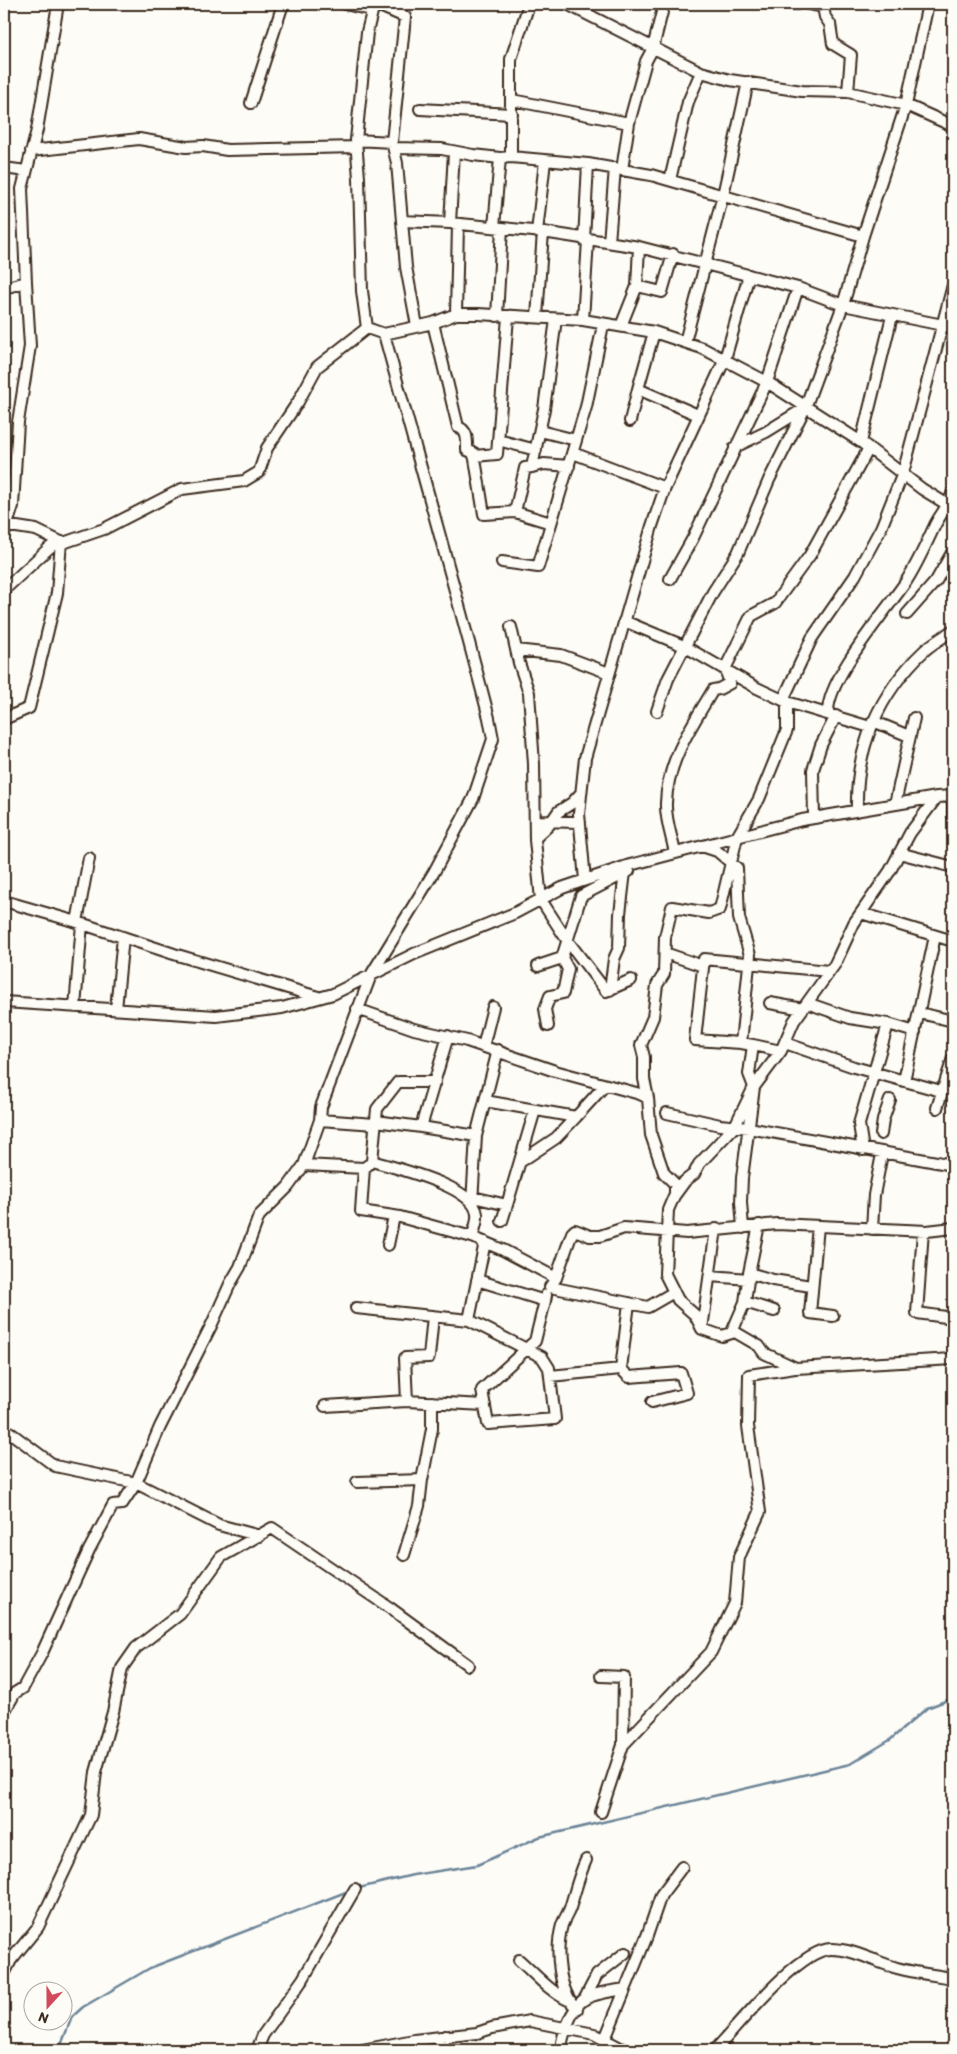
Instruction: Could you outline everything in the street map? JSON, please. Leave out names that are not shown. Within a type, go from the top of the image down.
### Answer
[{"type":"street","points":[[58,4],[31,151],[22,189],[30,346],[18,422],[13,506],[5,528],[36,530],[61,542]]},
{"type":"street","points":[[251,103],[283,4]]},
{"type":"street","points":[[345,4],[373,6],[405,17],[393,145],[397,162],[406,267],[416,326]]},
{"type":"street","points":[[497,316],[498,228],[505,158],[512,114],[511,58],[529,4]]},
{"type":"street","points":[[567,4],[701,72],[802,91],[848,92],[906,105],[953,126]]},
{"type":"street","points":[[609,242],[618,169],[646,61],[653,48],[664,4]]},
{"type":"street","points":[[781,4],[797,4]]},
{"type":"street","points":[[808,4],[823,7],[825,17],[830,24],[833,44],[851,55],[848,92]]},
{"type":"street","points":[[657,711],[668,679],[684,646],[712,592],[738,554],[770,480],[805,408],[844,305],[863,236],[906,105],[928,4]]},
{"type":"street","points":[[367,328],[362,291],[359,178],[356,144],[367,32],[373,6]]},
{"type":"street","points":[[670,180],[688,102],[701,72]]},
{"type":"street","points":[[685,342],[723,195],[748,82]]},
{"type":"street","points":[[512,100],[629,122]]},
{"type":"street","points":[[420,109],[512,114]]},
{"type":"street","points":[[31,151],[138,139],[186,147],[203,146],[228,150],[356,144],[442,149],[505,158],[588,164],[618,169],[670,180],[863,236]]},
{"type":"street","points":[[454,152],[456,314]]},
{"type":"street","points":[[537,317],[545,161]]},
{"type":"street","points":[[583,320],[588,164]]},
{"type":"street","points":[[4,168],[26,171]]},
{"type":"street","points":[[402,221],[540,232],[639,247],[749,274],[798,288],[844,305],[953,327]]},
{"type":"street","points":[[621,326],[637,286],[639,247]]},
{"type":"street","points":[[637,286],[662,292],[673,254]]},
{"type":"street","points":[[585,880],[580,822],[585,758],[624,621],[665,488],[725,359],[749,274]]},
{"type":"street","points":[[4,288],[26,282]]},
{"type":"street","points":[[675,1194],[675,1184],[664,1173],[651,1135],[641,1044],[653,1017],[656,985],[664,974],[665,937],[672,907],[709,913],[720,909],[737,837],[759,799],[787,730],[785,701],[812,638],[863,562],[880,528],[903,473],[953,285]]},
{"type":"street","points":[[670,579],[693,538],[767,382],[798,288]]},
{"type":"street","points":[[367,328],[384,334],[433,323],[456,314],[583,320],[654,332],[685,342],[725,359],[767,382],[865,445],[922,489],[951,507]]},
{"type":"street","points":[[675,853],[666,805],[669,773],[712,690],[719,690],[730,683],[725,669],[751,616],[775,603],[810,556],[865,445],[892,316]]},
{"type":"street","points":[[474,456],[497,454],[508,317]]},
{"type":"street","points":[[532,467],[540,431],[556,318]]},
{"type":"street","points":[[433,323],[458,427],[463,428],[467,436],[468,450],[474,453],[484,514],[515,512],[551,523]]},
{"type":"street","points":[[502,562],[538,567],[586,407],[603,324]]},
{"type":"street","points":[[4,590],[51,545],[104,529],[182,489],[244,481],[259,472],[267,448],[298,402],[317,367],[367,328]]},
{"type":"street","points":[[630,421],[654,332]]},
{"type":"street","points":[[4,1712],[15,1692],[23,1688],[50,1638],[89,1550],[113,1505],[122,1504],[136,1483],[160,1426],[240,1267],[259,1216],[288,1187],[304,1164],[320,1120],[320,1107],[371,975],[434,872],[473,800],[493,739],[458,596],[433,518],[384,334]]},
{"type":"street","points":[[638,389],[698,415]]},
{"type":"street","points":[[735,447],[766,432],[805,408]]},
{"type":"street","points":[[540,431],[576,440]]},
{"type":"street","points":[[498,440],[536,450]]},
{"type":"street","points":[[573,453],[665,488]]},
{"type":"street","points":[[515,512],[525,468],[544,464],[569,466]]},
{"type":"street","points":[[832,715],[827,707],[856,648],[906,581],[937,522],[951,507],[953,491]]},
{"type":"street","points":[[4,719],[29,708],[57,593],[61,542]]},
{"type":"street","points":[[906,614],[936,581],[953,551]]},
{"type":"street","points":[[624,621],[684,646],[785,701],[909,736]]},
{"type":"street","points":[[511,627],[529,693],[534,764],[535,838],[541,900],[567,940],[606,991],[631,980]]},
{"type":"street","points":[[857,811],[856,786],[871,724],[887,695],[915,661],[926,649],[953,630]]},
{"type":"street","points":[[516,650],[561,655],[609,673]]},
{"type":"street","points":[[814,818],[813,770],[832,715]]},
{"type":"street","points":[[895,804],[914,718]]},
{"type":"street","points":[[953,789],[953,815]]},
{"type":"street","points":[[535,838],[558,812],[572,803],[581,793]]},
{"type":"street","points":[[4,1003],[216,1016],[282,1008],[333,994],[371,975],[585,880],[675,853],[814,818],[937,797],[953,796]]},
{"type":"street","points":[[759,1225],[746,1302],[732,1332],[722,1336],[702,1329],[695,1315],[678,1300],[665,1274],[669,1231],[668,1210],[675,1194],[685,1181],[694,1174],[702,1160],[735,1126],[754,1087],[783,1047],[794,1021],[829,971],[861,913],[890,871],[910,833],[937,797]]},
{"type":"street","points":[[535,820],[580,822]]},
{"type":"street","points":[[702,846],[717,851],[737,868],[739,918],[750,954],[741,1043]]},
{"type":"street","points":[[899,853],[953,867]]},
{"type":"street","points":[[548,1026],[545,1009],[550,996],[563,993],[568,969],[562,958],[580,896],[626,872],[664,856]]},
{"type":"street","points":[[75,1007],[79,923],[89,858]]},
{"type":"street","points":[[610,990],[614,959],[619,948],[620,914],[626,872]]},
{"type":"street","points":[[4,901],[319,998]]},
{"type":"street","points":[[861,913],[953,941]]},
{"type":"street","points":[[904,1081],[935,936]]},
{"type":"street","points":[[116,1009],[123,937]]},
{"type":"street","points":[[665,953],[703,966]]},
{"type":"street","points":[[538,966],[562,958]]},
{"type":"street","points":[[829,971],[704,960],[695,1040],[783,1047],[941,1091]]},
{"type":"street","points":[[770,1003],[805,1006],[850,1018],[888,1024],[915,1032]]},
{"type":"street","points":[[483,1047],[493,1007]]},
{"type":"street","points":[[357,1009],[414,1029],[498,1050],[555,1071],[640,1094],[648,1098]]},
{"type":"street","points":[[920,1012],[953,1021]]},
{"type":"street","points":[[863,1150],[859,1124],[888,1024]]},
{"type":"street","points":[[421,1128],[448,1036]]},
{"type":"street","points":[[743,1228],[741,1202],[754,1087],[749,1074],[753,1045]]},
{"type":"street","points":[[472,1237],[477,1214],[472,1200],[476,1136],[498,1050]]},
{"type":"street","points":[[937,1108],[953,1058]]},
{"type":"street","points":[[435,1082],[398,1082],[377,1109],[360,1211],[394,1216],[472,1237],[485,1242],[553,1283],[629,1303],[648,1307],[674,1292]]},
{"type":"street","points":[[520,1162],[556,1138],[605,1085]]},
{"type":"street","points":[[881,1134],[883,1120],[890,1100]]},
{"type":"street","points":[[485,1101],[576,1117]]},
{"type":"street","points":[[502,1221],[535,1110]]},
{"type":"street","points":[[667,1113],[882,1154],[953,1165]]},
{"type":"street","points":[[320,1120],[376,1122],[476,1136]]},
{"type":"street","points":[[872,1229],[874,1195],[882,1154]]},
{"type":"street","points":[[304,1164],[368,1164],[445,1184],[472,1200],[507,1205]]},
{"type":"street","points":[[388,1245],[394,1216]]},
{"type":"street","points":[[356,1308],[469,1320],[526,1349],[542,1357],[549,1368],[555,1419],[488,1424],[482,1390],[526,1349],[535,1341],[545,1301],[572,1233],[575,1230],[590,1236],[600,1236],[624,1228],[687,1233],[710,1232],[716,1229],[743,1228],[759,1225],[923,1231],[953,1228]]},
{"type":"street","points":[[818,1226],[810,1313],[833,1316]]},
{"type":"street","points":[[702,1329],[716,1229]]},
{"type":"street","points":[[923,1231],[917,1313],[953,1318]]},
{"type":"street","points":[[469,1320],[485,1242]]},
{"type":"street","points":[[710,1276],[749,1276],[811,1286]]},
{"type":"street","points":[[477,1280],[545,1301]]},
{"type":"street","points":[[746,1302],[774,1311]]},
{"type":"street","points":[[621,1369],[629,1303]]},
{"type":"street","points":[[407,1401],[405,1358],[429,1357],[433,1316]]},
{"type":"street","points":[[732,1332],[759,1346],[764,1354],[796,1368]]},
{"type":"street","points":[[623,1745],[710,1652],[735,1604],[739,1557],[760,1512],[748,1426],[749,1375],[796,1368],[953,1359]]},
{"type":"street","points":[[550,1376],[621,1369]]},
{"type":"street","points":[[621,1369],[629,1377],[681,1373],[688,1393],[652,1402]]},
{"type":"street","points":[[325,1406],[407,1401],[484,1405]]},
{"type":"street","points":[[404,1555],[419,1506],[432,1429],[432,1402]]},
{"type":"street","points":[[4,1428],[55,1466],[136,1483],[219,1525],[260,1536]]},
{"type":"street","points":[[357,1482],[422,1480]]},
{"type":"street","points":[[4,1974],[11,1960],[38,1927],[91,1815],[96,1772],[113,1712],[122,1668],[136,1648],[180,1614],[221,1557],[272,1528],[390,1608],[468,1665]]},
{"type":"street","points":[[601,1676],[624,1677],[623,1745],[601,1812]]},
{"type":"street","points":[[568,2000],[560,1971],[559,1950],[562,1926],[586,1860]]},
{"type":"street","points":[[610,2044],[625,1989],[661,1895],[682,1867]]},
{"type":"street","points":[[257,2050],[264,2035],[303,1979],[355,1889]]},
{"type":"street","points":[[715,2050],[786,1975],[801,1961],[820,1951],[830,1949],[852,1952],[896,1968],[953,1978]]},
{"type":"street","points":[[561,2050],[565,2028],[584,2000],[597,1975],[625,1953]]},
{"type":"street","points":[[519,1960],[544,1982],[552,1993],[568,2000],[577,2010]]},
{"type":"street","points":[[584,2000],[610,1991],[625,1989]]},
{"type":"street","points":[[362,2050],[445,2036],[477,2033],[492,2028],[530,2021],[565,2028],[624,2050]]},
{"type":"street","points":[[440,2050],[445,2036]]},
{"type":"waterway","points":[[359,1888],[413,1875],[477,1865],[539,1837],[850,1764],[890,1740],[927,1708],[953,1698]]},
{"type":"waterway","points":[[59,2050],[72,2017],[83,2007],[150,1968],[351,1890]]}]
